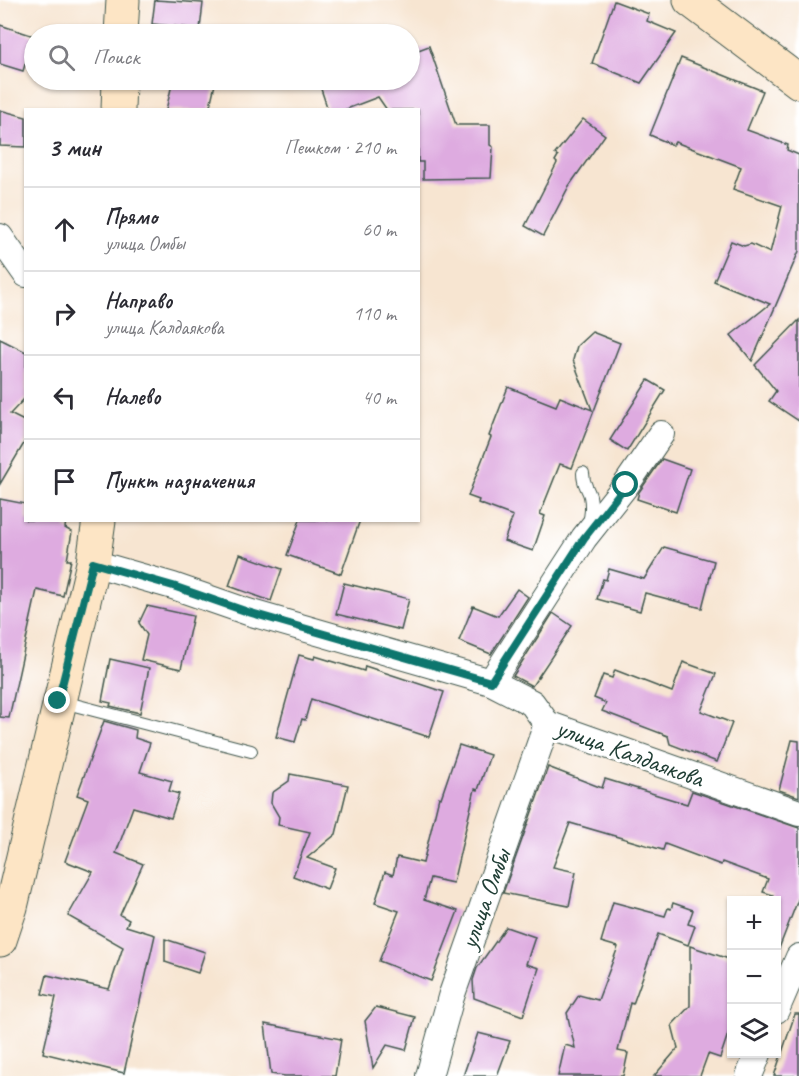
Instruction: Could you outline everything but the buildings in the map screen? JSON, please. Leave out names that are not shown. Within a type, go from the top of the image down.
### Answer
[{"type":"street","points":[[122,24],[123,0]]},
{"type":"street","points":[[690,0],[799,82]]},
{"type":"street","points":[[118,108],[119,90]]},
{"type":"street","points":[[0,237],[24,271]]},
{"type":"street","points":[[491,682],[584,538],[626,485],[661,434]]},
{"type":"street","points":[[0,940],[11,908],[58,701],[93,563],[99,522]]},
{"type":"street","name":"улица Калдаякова","points":[[93,563],[173,586],[248,612],[491,682],[532,703],[547,724],[799,813]]},
{"type":"street","name":"улица Омбы","points":[[429,1076],[451,997],[547,724]]},
{"type":"street","points":[[779,1004],[799,957]]},
{"type":"street","points":[[749,1076],[756,1058]]},
{"type":"lane","points":[[583,472],[584,485],[590,496],[590,520],[584,538]]},
{"type":"lane","points":[[58,701],[251,751]]},
{"type":"route","points":[[58,701],[93,563],[173,586],[248,612],[456,670],[491,682],[584,538],[626,485]]}]
